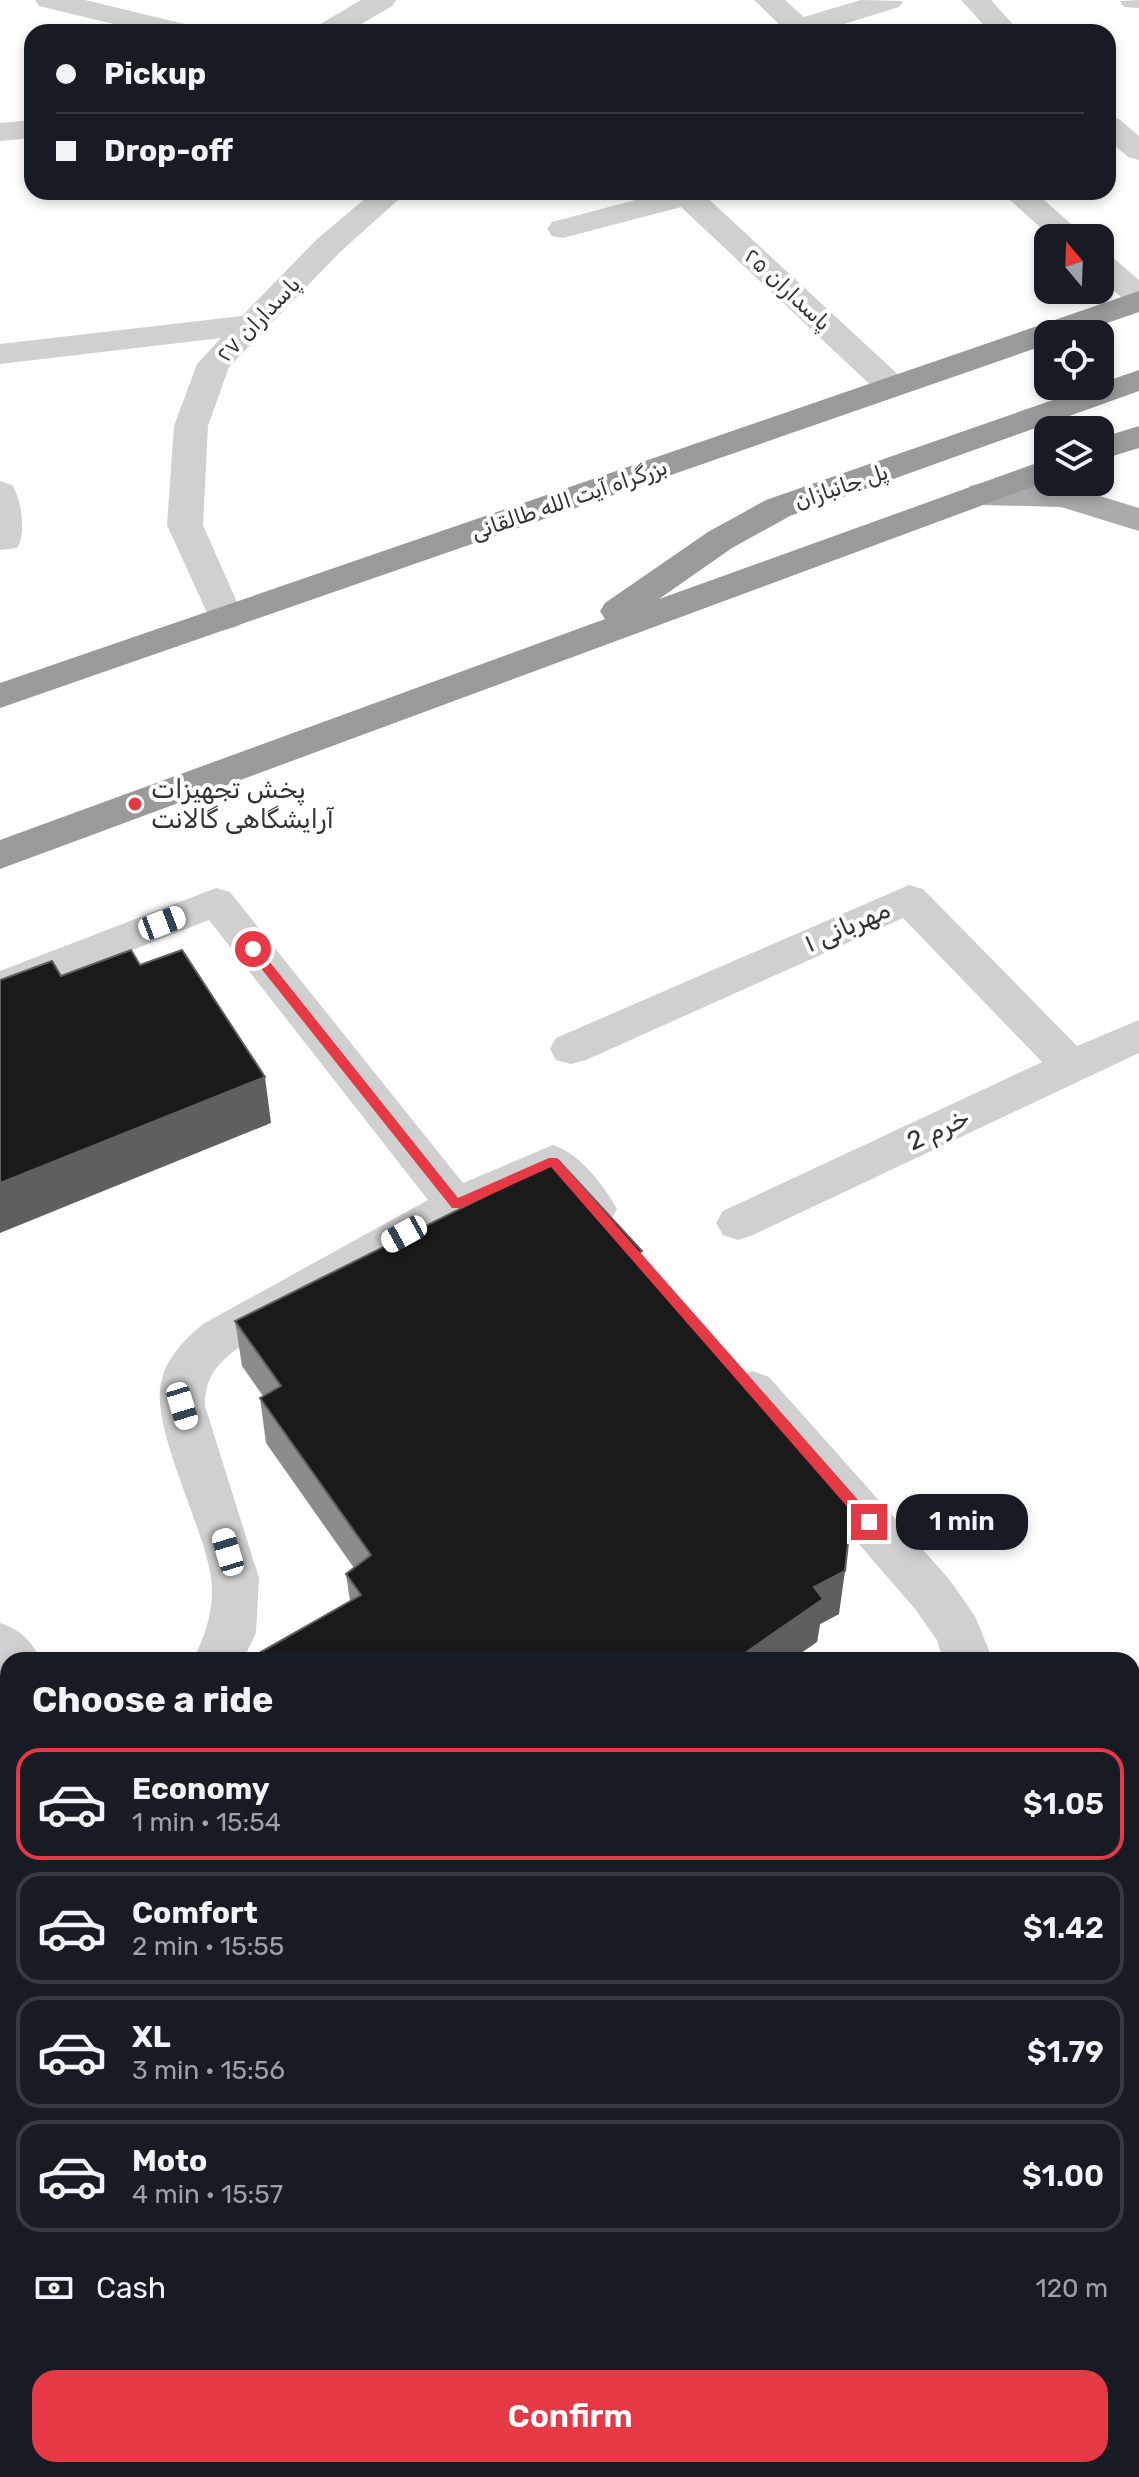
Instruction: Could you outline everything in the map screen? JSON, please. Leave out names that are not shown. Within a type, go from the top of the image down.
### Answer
[{"type":"highway","name":"بزرگراه آیت الله طالقانی","points":[[0,696],[892,387],[1139,298]]},
{"type":"highway","name":"پل جانبازان","points":[[569,645],[733,532],[778,508],[1139,380]]},
{"type":"highway","points":[[1114,445],[1139,436]]},
{"type":"highway","points":[[0,855],[1034,474]]},
{"type":"main road","points":[[982,494],[1064,496],[1139,520]]},
{"type":"street","points":[[49,0],[150,24]]},
{"type":"street","points":[[341,24],[382,0]]},
{"type":"street","points":[[768,0],[795,24]]},
{"type":"street","points":[[975,0],[998,24]]},
{"type":"street","points":[[820,24],[889,1]]},
{"type":"street","points":[[0,132],[24,130]]},
{"type":"street","points":[[1116,132],[1139,151]]},
{"type":"street","name":"پاسداران ۲۷","points":[[226,618],[185,525],[191,426],[214,364],[328,246],[383,200]]},
{"type":"street","points":[[563,229],[664,200]]},
{"type":"street","name":"پاسداران ۲۵","points":[[691,200],[892,387]]},
{"type":"street","points":[[1026,200],[1054,224]]},
{"type":"street","points":[[1114,276],[1139,298]]},
{"type":"street","points":[[0,354],[251,325]]},
{"type":"street","points":[[0,492],[5,540]]},
{"type":"street","name":"مهربانی ۱","points":[[571,1049],[909,899],[1072,1067]]},
{"type":"street","points":[[9,978],[216,902],[456,1205]]},
{"type":"street","name":"خرم 2","points":[[738,1223],[1139,1035]]},
{"type":"street","points":[[222,1652],[232,1633],[235,1578],[182,1406],[182,1384],[189,1366],[219,1337],[456,1205],[553,1161],[619,1236]]},
{"type":"street","points":[[722,1354],[932,1594],[958,1631],[965,1652]]},
{"type":"building","points":[[131,950],[140,965],[182,950],[265,1077],[0,1183],[0,980],[52,961],[61,976]]},
{"type":"building","points":[[558,1160],[642,1251],[639,1253],[852,1505],[845,1571],[814,1587],[823,1599],[747,1652],[261,1652],[361,1595],[346,1574],[371,1555],[260,1398],[281,1386],[235,1321]]},
{"type":"place","name":"پخش تجهیزات آرایشگاهی گالانت","points":[[135,804]]},
{"type":"route","points":[[253,949],[456,1205],[553,1161],[869,1522]]}]
